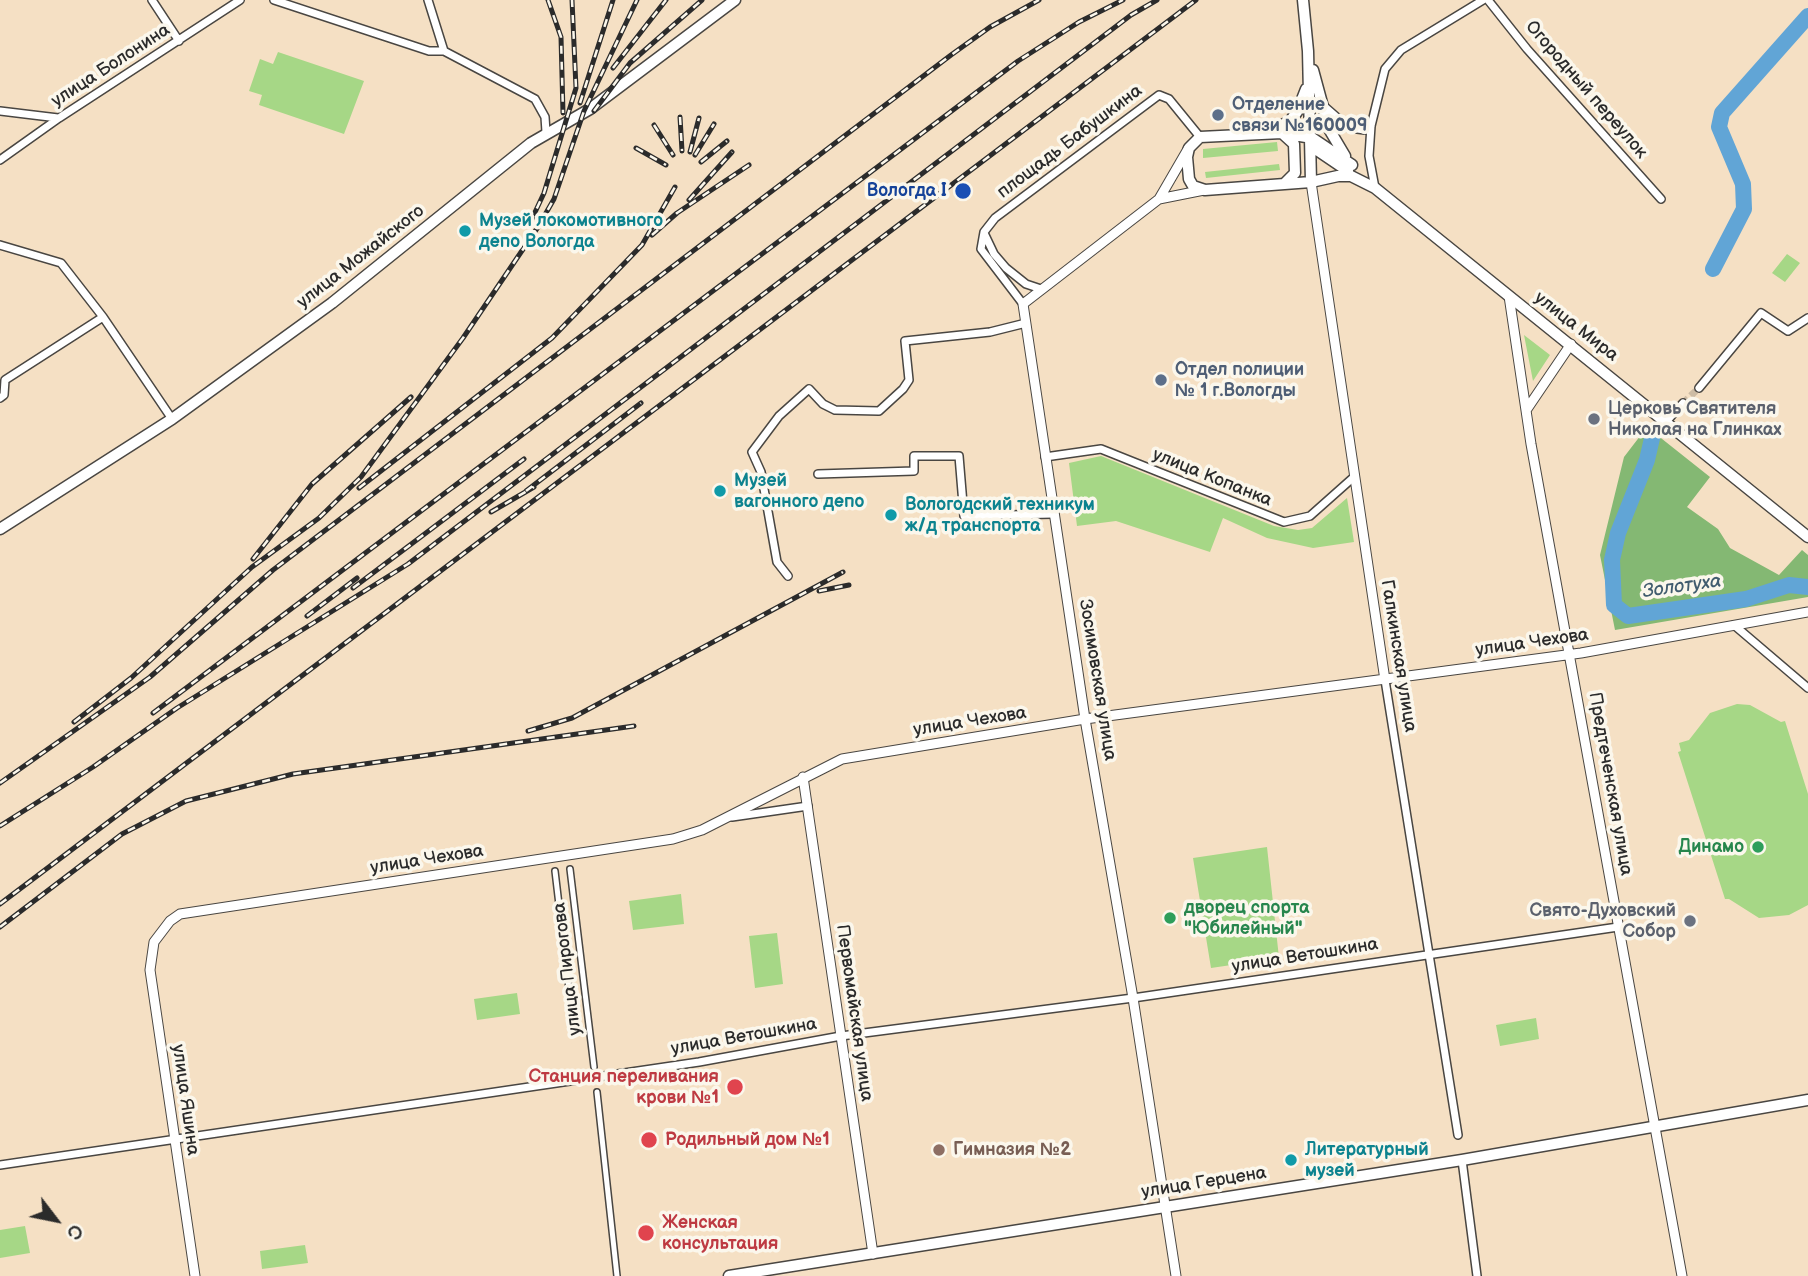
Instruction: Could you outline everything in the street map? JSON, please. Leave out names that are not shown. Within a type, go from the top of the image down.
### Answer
[{"type":"main road","name":"улица Можайского","points":[[0,529],[172,419],[332,303],[546,132],[590,109],[735,0]]},
{"type":"main road","points":[[1303,0],[1312,138],[1311,183],[1205,190],[1193,186],[1189,180],[1189,148],[1203,136],[1282,133],[1312,138],[1352,165],[1376,188]]},
{"type":"main road","points":[[1308,51],[1329,129],[1352,165]]},
{"type":"main road","points":[[1263,133],[1281,127],[1297,112],[1306,91],[1308,51]]},
{"type":"main road","points":[[1282,133],[1294,144],[1295,173],[1284,184]]},
{"type":"main road","points":[[1312,138],[1324,156],[1361,180]]},
{"type":"main road","name":"улица Мира","points":[[1311,183],[1338,176],[1361,180],[1376,188],[1808,537]]},
{"type":"main road","name":"улица Герцена","points":[[729,1276],[1462,1160],[1808,1100]]},
{"type":"street","points":[[152,0],[178,41]]},
{"type":"street","name":"улица Болонина","points":[[0,160],[59,118],[240,0]]},
{"type":"street","points":[[274,0],[429,51],[444,51],[532,97],[545,117],[546,132]]},
{"type":"street","points":[[428,0],[444,51]]},
{"type":"street","points":[[1376,188],[1369,156],[1371,127],[1381,79],[1395,55],[1483,0]]},
{"type":"street","name":"Огородный переулок","points":[[1488,0],[1527,49],[1661,199]]},
{"type":"street","name":"площадь Бабушкина","points":[[984,232],[995,218],[1159,94],[1170,99],[1203,136]]},
{"type":"street","points":[[1322,103],[1349,128],[1360,131],[1371,127]]},
{"type":"street","points":[[0,111],[59,118]]},
{"type":"street","points":[[984,232],[983,254],[1023,304],[1159,199],[1189,148]]},
{"type":"street","name":"Галкинская улица","points":[[1311,183],[1385,680],[1458,1135]]},
{"type":"street","points":[[1159,199],[1205,190]]},
{"type":"street","points":[[984,232],[994,254],[1006,268],[1026,284],[1041,289]]},
{"type":"street","points":[[0,245],[61,263],[103,317],[172,419]]},
{"type":"street","name":"Предтеченская улица","points":[[1509,296],[1682,1276]]},
{"type":"street","name":"Зосимовская улица","points":[[1023,304],[1085,719],[1133,998],[1175,1276]]},
{"type":"street","points":[[1699,388],[1761,313],[1788,331],[1808,318]]},
{"type":"street","points":[[0,398],[4,395],[5,380],[103,317]]},
{"type":"street","points":[[788,576],[777,562],[761,472],[752,452],[779,415],[809,389],[823,404],[835,410],[880,411],[903,390],[909,380],[905,341],[990,332],[1026,323]]},
{"type":"street","points":[[1527,409],[1571,344]]},
{"type":"street","points":[[1666,422],[1683,403]]},
{"type":"street","name":"улица Копанка","points":[[1045,457],[1101,449],[1284,522],[1310,516],[1354,476]]},
{"type":"street","points":[[818,474],[914,471],[914,456],[959,456],[964,516],[1054,514]]},
{"type":"street","name":"улица Чехова","points":[[160,931],[180,914],[193,910],[673,839],[702,830],[842,759],[1085,719],[1571,654],[1808,612]]},
{"type":"street","points":[[1734,625],[1808,688]]},
{"type":"street","name":"Первомайская улица","points":[[803,777],[873,1254]]},
{"type":"street","points":[[728,817],[808,806]]},
{"type":"street","name":"улица Пирогова","points":[[570,869],[594,1067]]},
{"type":"street","name":"улица Пирогова","points":[[555,871],[574,1031]]},
{"type":"street","name":"улица Ветошкина","points":[[0,1165],[699,1062],[841,1036],[1133,998],[1619,927]]},
{"type":"street","name":"улица Яшина","points":[[160,931],[150,954],[150,970],[195,1276]]},
{"type":"street","points":[[597,1092],[617,1276]]},
{"type":"street","points":[[1462,1160],[1477,1276]]},
{"type":"green space","points":[[278,52],[364,81],[344,134],[259,105],[262,95],[249,91],[260,59],[273,64]]},
{"type":"green space","points":[[1277,142],[1278,151],[1203,158],[1203,149]]},
{"type":"green space","points":[[1279,164],[1280,170],[1206,178],[1205,172]]},
{"type":"green space","points":[[1787,254],[1800,263],[1785,282],[1772,273]]},
{"type":"green space","points":[[1524,335],[1550,355],[1533,381]]},
{"type":"green space","points":[[1647,427],[1710,477],[1687,507],[1718,529],[1730,548],[1779,575],[1802,550],[1808,555],[1808,597],[1615,630],[1600,555],[1624,457]]},
{"type":"green space","points":[[1101,456],[1274,526],[1298,530],[1312,528],[1347,498],[1354,542],[1313,548],[1267,538],[1223,518],[1210,552],[1116,521],[1077,526],[1069,463]]},
{"type":"green space","name":"Динамо","points":[[1737,704],[1750,705],[1781,722],[1785,721],[1808,794],[1808,905],[1789,915],[1759,918],[1725,899],[1678,752],[1681,751],[1679,743],[1689,740],[1710,713]]},
{"type":"green space","points":[[1267,847],[1279,958],[1211,968],[1193,858]]},
{"type":"green space","points":[[681,894],[684,924],[633,930],[629,901]]},
{"type":"green space","points":[[777,933],[783,984],[755,988],[749,936]]},
{"type":"green space","points":[[517,993],[520,1014],[477,1020],[474,999]]},
{"type":"green space","points":[[1536,1018],[1539,1039],[1500,1046],[1496,1025]]},
{"type":"green space","points":[[25,1226],[30,1253],[0,1258],[0,1230]]},
{"type":"green space","points":[[305,1245],[308,1263],[262,1269],[260,1251]]},
{"type":"waterway","name":"Золотуха","points":[[1713,269],[1744,209],[1743,184],[1719,127],[1722,113],[1808,16]]},
{"type":"waterway","name":"Золотуха","points":[[1653,434],[1647,460],[1618,533],[1612,560],[1614,605],[1628,616],[1746,599],[1789,585],[1808,587]]},
{"type":"tunnel","points":[[1683,403],[1699,388]]},
{"type":"railway","points":[[548,0],[561,37],[563,113]]},
{"type":"railway","points":[[530,223],[544,193],[576,88],[572,0]]},
{"type":"railway","points":[[580,103],[613,0]]},
{"type":"railway","points":[[74,722],[131,678],[252,567],[319,518],[361,477],[463,338],[538,227],[554,199],[584,111],[637,0]]},
{"type":"railway","points":[[613,68],[666,0]]},
{"type":"railway","points":[[594,111],[630,63],[702,0]]},
{"type":"railway","points":[[0,783],[150,677],[273,570],[951,55],[990,27],[1039,0]]},
{"type":"railway","points":[[153,713],[1018,61],[1079,22],[1123,0]]},
{"type":"railway","points":[[0,826],[93,767],[177,708],[408,564],[1131,15],[1157,0]]},
{"type":"railway","points":[[0,904],[1196,0]]},
{"type":"railway","points":[[680,117],[682,151]]},
{"type":"railway","points":[[690,152],[699,118]]},
{"type":"railway","points":[[695,155],[714,124]]},
{"type":"railway","points":[[654,125],[673,155]]},
{"type":"railway","points":[[701,162],[727,141]]},
{"type":"railway","points":[[636,148],[666,165]]},
{"type":"railway","points":[[689,200],[732,152]]},
{"type":"railway","points":[[652,235],[677,213],[749,165]]},
{"type":"railway","points":[[359,488],[552,338],[642,245],[675,187]]},
{"type":"railway","points":[[253,559],[312,484],[411,397]]},
{"type":"railway","points":[[526,491],[641,403]]},
{"type":"railway","points":[[353,588],[524,459]]},
{"type":"railway","points":[[491,512],[534,487]]},
{"type":"railway","points":[[528,731],[572,718],[843,572]]},
{"type":"railway","points":[[307,616],[357,578]]},
{"type":"railway","points":[[819,591],[849,585]]},
{"type":"railway","points":[[0,927],[122,834],[186,801],[293,774],[634,726]]},
{"type":"place","name":"Отделение связи №160009","points":[[1218,115]]},
{"type":"place","name":"Вологда I","points":[[963,191]]},
{"type":"place","name":"Музей локомотивного депо Вологда","points":[[465,231]]},
{"type":"place","name":"Отдел полиции № 1 г.Вологды","points":[[1161,380]]},
{"type":"place","name":"Церковь Святителя Николая на Глинках","points":[[1594,419]]},
{"type":"place","name":"Музей вагонного депо","points":[[720,491]]},
{"type":"place","name":"Вологодский техникум ж/д транспорта","points":[[891,515]]},
{"type":"place","name":"Динамо","points":[[1758,847]]},
{"type":"place","name":"дворец спорта \"Юбилейный\"","points":[[1170,918]]},
{"type":"place","name":"Свято-Духовский Собор","points":[[1690,921]]},
{"type":"place","name":"Станция переливания крови №1","points":[[735,1087]]},
{"type":"place","name":"Родильный дом №1","points":[[649,1140]]},
{"type":"place","name":"Гимназия №2","points":[[939,1150]]},
{"type":"place","name":"Литературный музей","points":[[1291,1160]]},
{"type":"place","name":"Женская консультация","points":[[646,1233]]}]
